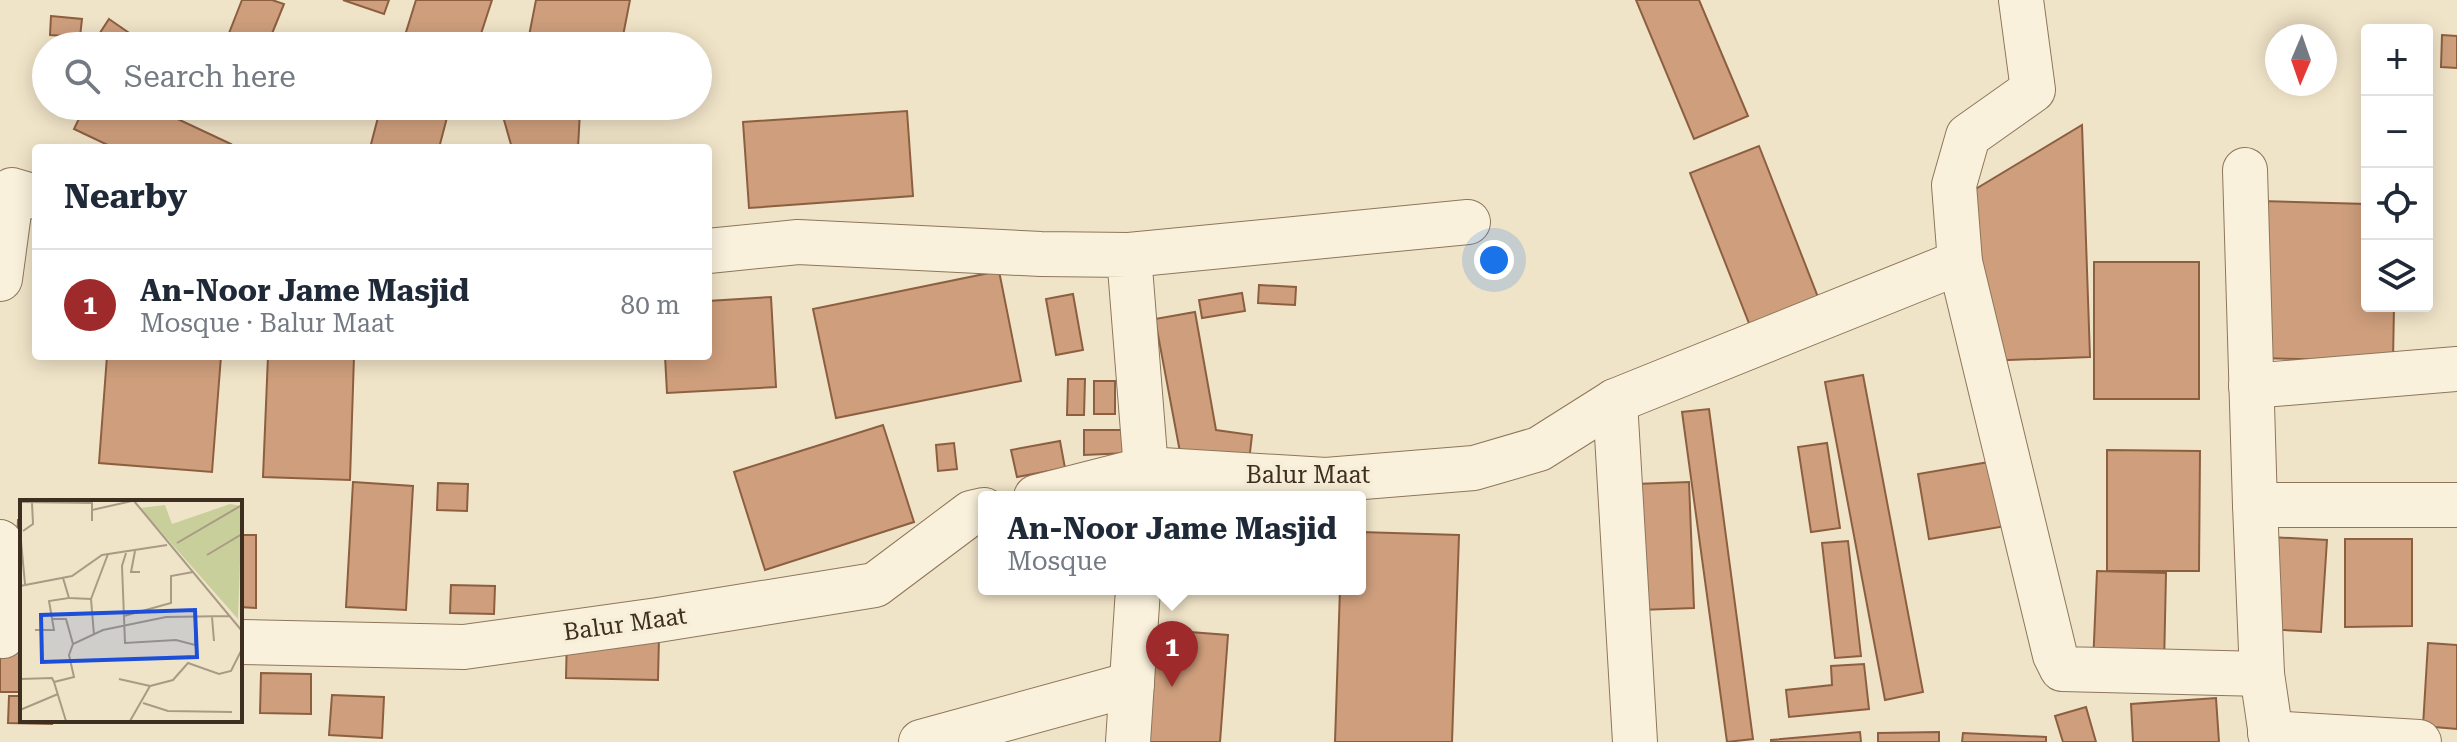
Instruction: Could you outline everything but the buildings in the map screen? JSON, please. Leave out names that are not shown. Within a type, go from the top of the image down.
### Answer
[{"type":"street","points":[[2021,0],[2033,90],[1968,136],[1954,185],[1960,262],[2051,640],[2062,669],[2262,674]]},
{"type":"street","points":[[2245,170],[2262,674],[2271,737],[2419,742]]},
{"type":"street","points":[[0,279],[12,190],[32,196]]},
{"type":"street","points":[[712,251],[798,242],[1041,254],[1129,255],[1468,222]]},
{"type":"street","points":[[1129,255],[1145,483]]},
{"type":"street","name":"Balur Maat","points":[[1083,491],[1145,483],[1326,480],[1474,468],[1539,449],[1615,401],[1960,262]]},
{"type":"street","points":[[2251,386],[2457,369]]},
{"type":"street","points":[[1615,401],[1635,742]]},
{"type":"street","points":[[2255,505],[2457,505]]},
{"type":"street","name":"Balur Maat","points":[[242,642],[464,647],[875,585],[971,513],[978,511]]},
{"type":"street","points":[[0,542],[8,636]]},
{"type":"street","points":[[1128,742],[1138,595]]},
{"type":"street","points":[[921,742],[1132,684]]},
{"type":"place","name":"An-Noor Jame Masjid","points":[[1172,687]]}]
